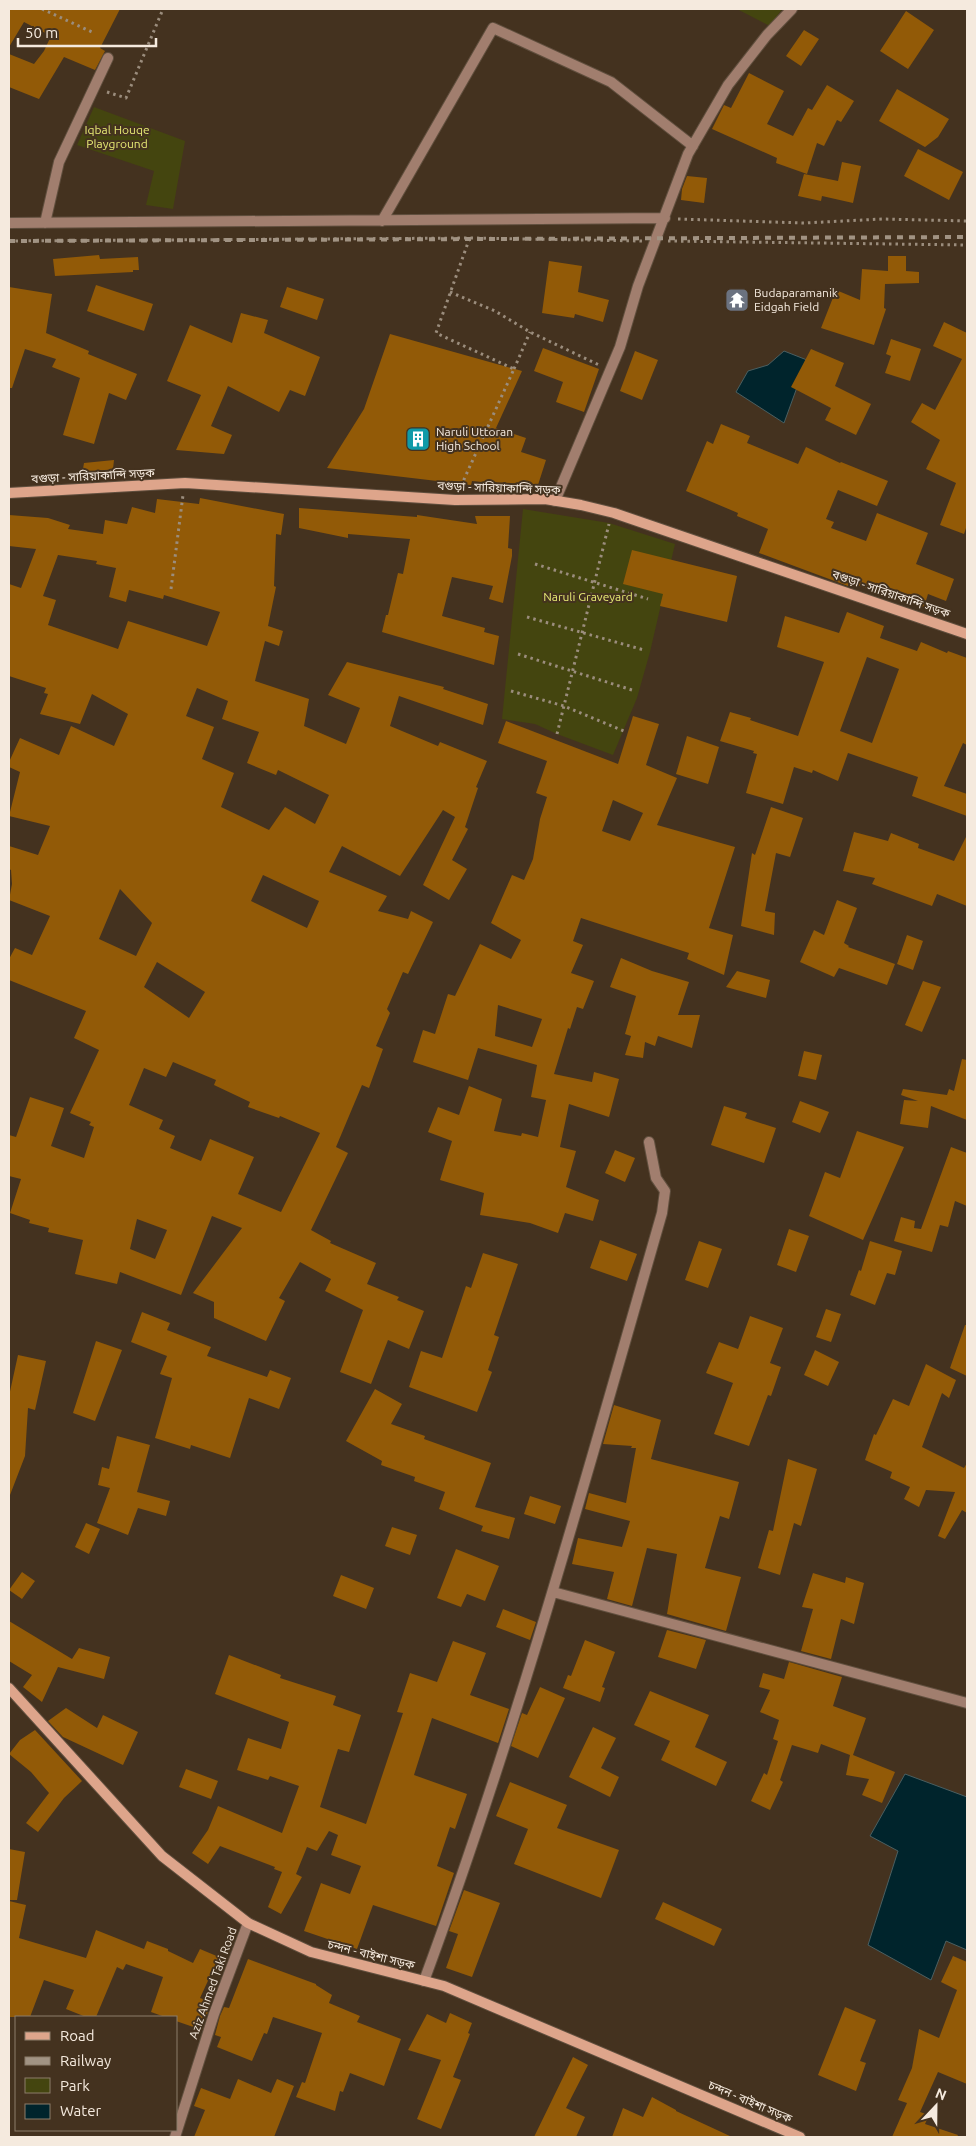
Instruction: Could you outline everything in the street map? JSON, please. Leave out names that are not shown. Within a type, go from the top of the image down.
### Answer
[{"type":"main road","name":"বগুড়া - সারিয়াকান্দি সড়ক","points":[[9,493],[185,483],[454,500],[555,500],[614,512],[967,634]]},
{"type":"main road","name":"চন্দন - বাইশা সড়ক","points":[[9,1688],[162,1856],[248,1923],[311,1952],[444,1986],[800,2137]]},
{"type":"street","points":[[555,500],[620,347],[638,286],[693,146],[728,85],[767,35],[792,9]]},
{"type":"street","points":[[382,221],[493,28],[611,82],[693,146]]},
{"type":"street","points":[[45,223],[59,162],[108,58]]},
{"type":"street","points":[[9,223],[665,218]]},
{"type":"street","points":[[424,1981],[460,1884],[553,1592],[662,1213],[665,1191],[656,1178],[649,1142]]},
{"type":"street","points":[[553,1592],[967,1703]]},
{"type":"street","name":"Aziz Ahmed Taki Road","points":[[178,2128],[214,2014],[248,1923]]},
{"type":"path","points":[[42,9],[92,32]]},
{"type":"path","points":[[94,88],[126,98],[163,9]]},
{"type":"path","points":[[665,218],[804,223],[882,219],[967,220]]},
{"type":"path","points":[[476,220],[436,333],[514,369]]},
{"type":"path","points":[[9,241],[470,238],[967,245]]},
{"type":"path","points":[[450,292],[495,311],[530,332],[609,370]]},
{"type":"path","points":[[454,500],[530,332]]},
{"type":"path","points":[[171,589],[185,483]]},
{"type":"path","points":[[557,734],[614,512]]},
{"type":"path","points":[[535,564],[648,599]]},
{"type":"path","points":[[527,617],[644,650]]},
{"type":"path","points":[[518,654],[632,690]]},
{"type":"path","points":[[511,691],[564,706],[624,731]]},
{"type":"green space","points":[[737,9],[782,9],[770,26]]},
{"type":"green space","name":"Iqbal Houqe Playground","points":[[94,107],[185,141],[173,209],[146,205],[154,171],[77,145]]},
{"type":"green space","name":"Naruli Graveyard","points":[[523,509],[609,523],[675,544],[650,652],[637,698],[613,755],[535,724],[502,719]]},
{"type":"water","points":[[784,351],[807,360],[784,423],[736,392],[748,371],[768,365]]},
{"type":"water","points":[[905,1774],[967,1797],[967,1950],[946,1941],[931,1980],[868,1945],[898,1851],[870,1836]]},
{"type":"building","points":[[9,9],[120,9],[100,48],[105,51],[95,70],[64,57],[39,99],[9,87],[9,54],[34,64],[44,51],[51,36],[24,22],[9,47]]},
{"type":"building","points":[[906,11],[934,30],[908,69],[880,51]]},
{"type":"building","points":[[804,30],[819,39],[801,66],[786,56]]},
{"type":"building","points":[[749,73],[784,91],[767,124],[793,136],[808,108],[812,110],[827,85],[854,101],[841,122],[837,120],[824,146],[817,143],[807,174],[776,163],[777,158],[712,129],[724,105],[731,108]]},
{"type":"building","points":[[897,89],[949,119],[938,137],[925,147],[879,121]]},
{"type":"building","points":[[918,149],[963,172],[949,200],[904,176]]},
{"type":"building","points":[[842,162],[861,166],[853,203],[822,196],[821,201],[798,196],[804,174],[838,181]]},
{"type":"building","points":[[687,176],[707,178],[704,203],[681,200],[682,189]]},
{"type":"building","points":[[99,255],[100,259],[138,257],[139,270],[133,270],[133,272],[55,276],[53,259]]},
{"type":"building","points":[[888,256],[906,256],[906,271],[919,272],[919,283],[885,284],[884,308],[886,309],[874,345],[821,328],[836,290],[860,300],[862,269],[888,271]]},
{"type":"building","points":[[549,261],[582,266],[578,292],[609,300],[603,322],[575,314],[574,318],[542,313]]},
{"type":"building","points":[[96,285],[153,304],[144,331],[87,311]]},
{"type":"building","points":[[9,287],[52,294],[46,333],[89,351],[88,354],[137,374],[126,400],[109,393],[94,444],[63,435],[80,378],[52,367],[56,359],[25,349],[12,388],[9,388]]},
{"type":"building","points":[[287,287],[324,299],[317,320],[280,307]]},
{"type":"building","points":[[241,313],[268,320],[264,333],[320,357],[305,396],[290,390],[279,412],[228,386],[211,426],[232,435],[224,454],[176,450],[201,395],[167,381],[190,325],[232,343]]},
{"type":"building","points":[[944,322],[967,333],[967,525],[964,534],[940,525],[956,483],[926,469],[940,440],[911,422],[922,403],[935,410],[962,359],[933,346]]},
{"type":"building","name":"Naruli Uttoran High School","points":[[390,334],[522,371],[496,428],[526,438],[521,452],[546,460],[537,488],[515,488],[516,486],[472,481],[471,485],[327,468],[364,409]]},
{"type":"building","points":[[891,339],[921,349],[910,381],[885,373],[891,356],[886,354]]},
{"type":"building","points":[[543,348],[599,369],[584,412],[556,402],[563,382],[534,371]]},
{"type":"building","points":[[811,349],[844,363],[835,386],[871,404],[856,435],[825,420],[831,408],[791,387]]},
{"type":"building","points":[[635,351],[658,360],[642,400],[620,391]]},
{"type":"building","points":[[721,424],[750,436],[747,443],[798,464],[806,447],[840,463],[888,481],[877,506],[838,490],[826,519],[834,522],[831,528],[866,541],[877,513],[928,533],[916,564],[954,579],[946,601],[928,594],[924,607],[883,593],[883,595],[850,582],[848,586],[759,553],[768,529],[737,516],[738,513],[686,491],[707,441],[713,444]]},
{"type":"building","points":[[114,460],[112,478],[81,480],[84,463]]},
{"type":"building","points":[[200,498],[284,514],[281,535],[276,534],[274,586],[276,587],[268,626],[283,631],[279,646],[265,641],[255,681],[309,699],[304,726],[346,744],[360,708],[328,695],[347,662],[444,687],[443,689],[488,704],[483,725],[399,696],[390,726],[438,746],[440,742],[487,761],[476,787],[478,788],[465,827],[468,829],[452,860],[467,869],[449,900],[423,885],[455,817],[443,810],[400,876],[342,846],[329,872],[387,896],[378,911],[408,919],[411,911],[433,922],[408,974],[403,972],[387,1009],[390,1013],[376,1046],[383,1049],[369,1088],[362,1085],[336,1147],[348,1153],[311,1230],[331,1241],[330,1243],[376,1263],[367,1284],[399,1297],[397,1300],[424,1311],[409,1349],[388,1340],[371,1384],[340,1372],[363,1310],[325,1291],[331,1279],[300,1262],[279,1298],[285,1301],[266,1341],[214,1318],[214,1302],[193,1293],[242,1228],[212,1216],[181,1295],[120,1272],[117,1284],[75,1274],[83,1240],[48,1232],[49,1228],[29,1223],[30,1220],[10,1213],[21,1179],[9,1176],[9,1135],[16,1137],[30,1097],[64,1108],[51,1146],[84,1158],[94,1127],[89,1125],[91,1122],[70,1113],[99,1050],[74,1038],[86,1011],[9,980],[9,959],[15,948],[32,955],[50,916],[9,900],[12,884],[11,870],[9,869],[9,846],[38,855],[50,826],[9,816],[20,772],[9,767],[9,762],[20,738],[59,755],[71,726],[114,746],[128,714],[92,694],[80,724],[40,714],[48,694],[44,693],[46,688],[9,676],[9,584],[21,588],[36,549],[9,546],[9,515],[48,518],[70,525],[68,529],[103,534],[105,520],[127,524],[132,507],[155,513],[157,499],[199,504]],"holes":[[[58,555],[97,561],[96,564],[116,568],[109,597],[126,602],[129,590],[163,599],[164,595],[220,612],[207,646],[128,621],[118,649],[48,625],[56,600],[43,596]],[[197,688],[228,701],[222,719],[259,732],[247,763],[276,775],[278,770],[329,795],[315,824],[285,807],[269,830],[221,807],[234,773],[202,759],[214,727],[186,716]],[[263,875],[319,901],[307,928],[251,901]],[[120,889],[152,923],[136,956],[99,939]],[[157,962],[205,992],[189,1018],[144,987]],[[173,1062],[216,1080],[214,1085],[250,1102],[248,1107],[279,1118],[280,1116],[320,1133],[281,1212],[238,1194],[254,1157],[210,1139],[201,1161],[170,1148],[175,1136],[159,1129],[163,1120],[129,1105],[144,1068],[166,1077]],[[137,1219],[167,1230],[155,1259],[130,1249]]]},
{"type":"building","points":[[299,508],[417,517],[417,515],[477,524],[475,516],[510,516],[508,548],[512,549],[512,556],[503,603],[489,599],[493,586],[452,577],[442,616],[485,628],[484,632],[499,636],[494,665],[382,632],[398,573],[403,574],[410,539],[348,534],[348,538],[299,528]]},
{"type":"building","points":[[632,550],[737,576],[727,622],[660,606],[663,594],[623,584]]},
{"type":"building","points":[[847,612],[884,626],[880,638],[917,651],[921,642],[947,653],[948,651],[967,658],[967,745],[963,743],[944,786],[967,794],[967,816],[912,796],[918,777],[848,753],[838,781],[813,770],[812,773],[794,767],[783,804],[746,793],[757,754],[753,753],[754,751],[720,741],[730,712],[798,736],[824,662],[777,647],[785,616],[839,633]],"holes":[[[867,657],[899,669],[872,743],[840,731]]]},
{"type":"building","points":[[633,716],[659,724],[646,765],[677,778],[657,825],[735,847],[709,928],[733,935],[724,975],[687,959],[689,953],[581,918],[573,941],[583,945],[571,973],[594,981],[583,1009],[577,1007],[570,1029],[568,1028],[554,1074],[592,1082],[594,1072],[619,1079],[609,1117],[569,1104],[560,1147],[576,1151],[566,1187],[599,1200],[593,1221],[565,1213],[558,1233],[530,1223],[480,1215],[484,1193],[440,1180],[452,1141],[428,1132],[438,1107],[459,1115],[469,1086],[502,1099],[494,1131],[521,1136],[522,1133],[538,1137],[546,1100],[531,1097],[537,1065],[478,1048],[468,1080],[413,1062],[423,1030],[435,1034],[448,994],[455,996],[480,944],[511,959],[521,940],[491,923],[512,875],[524,880],[533,859],[540,819],[547,797],[536,793],[547,761],[498,743],[506,721],[618,764]],"holes":[[[613,800],[643,813],[630,841],[602,831]],[[498,1005],[542,1019],[532,1047],[495,1036]]]},
{"type":"building","points":[[687,736],[719,747],[708,784],[676,774]]},
{"type":"building","points":[[771,807],[803,818],[790,857],[776,853],[765,911],[775,913],[774,935],[741,926],[752,853],[755,855]]},
{"type":"building","points":[[854,832],[888,841],[891,833],[919,844],[918,848],[954,861],[967,835],[967,906],[937,894],[932,906],[872,884],[875,878],[843,871]]},
{"type":"building","points":[[837,900],[857,908],[844,943],[848,947],[895,964],[887,985],[839,968],[834,977],[800,962],[814,930],[824,935]]},
{"type":"building","points":[[907,935],[923,941],[913,970],[897,964]]},
{"type":"building","points":[[621,958],[652,971],[689,982],[678,1015],[700,1015],[692,1048],[658,1036],[655,1046],[645,1042],[643,1058],[625,1055],[631,1036],[625,1034],[636,996],[610,987]]},
{"type":"building","points":[[737,971],[770,980],[766,998],[726,987]]},
{"type":"building","points":[[923,981],[941,987],[922,1032],[905,1025]]},
{"type":"building","points":[[804,1051],[822,1055],[816,1080],[798,1076]]},
{"type":"building","points":[[962,1059],[967,1060],[967,1120],[931,1106],[928,1128],[900,1124],[904,1100],[918,1101],[901,1095],[903,1089],[947,1095],[949,1089],[954,1091]]},
{"type":"building","points":[[800,1101],[829,1112],[820,1133],[792,1122]]},
{"type":"building","points":[[724,1106],[747,1113],[745,1118],[776,1128],[764,1163],[711,1145]]},
{"type":"building","points":[[857,1131],[904,1147],[863,1240],[809,1216],[825,1172],[840,1178]]},
{"type":"building","points":[[951,1147],[967,1153],[967,1206],[955,1201],[948,1227],[940,1225],[932,1252],[894,1241],[901,1217],[915,1221],[914,1228],[921,1229]]},
{"type":"building","points":[[615,1150],[635,1158],[625,1182],[605,1173]]},
{"type":"building","points":[[789,1229],[809,1236],[796,1272],[777,1265]]},
{"type":"building","points":[[600,1240],[637,1254],[627,1281],[590,1268]]},
{"type":"building","points":[[699,1241],[722,1249],[708,1288],[685,1280]]},
{"type":"building","points":[[870,1241],[902,1251],[895,1275],[887,1273],[875,1305],[850,1295],[859,1270],[861,1271]]},
{"type":"building","points":[[483,1253],[518,1264],[494,1335],[499,1337],[488,1370],[492,1372],[477,1412],[409,1387],[421,1351],[442,1358],[466,1286],[471,1288]]},
{"type":"building","points":[[826,1309],[841,1314],[831,1342],[816,1337]]},
{"type":"building","points":[[142,1312],[170,1323],[167,1330],[211,1347],[207,1356],[267,1377],[270,1370],[291,1378],[279,1409],[249,1398],[230,1458],[191,1445],[190,1449],[155,1438],[172,1378],[160,1374],[167,1356],[131,1342]]},
{"type":"building","points":[[750,1316],[783,1328],[770,1363],[781,1367],[771,1396],[768,1395],[749,1446],[714,1434],[733,1383],[706,1373],[719,1342],[738,1349]]},
{"type":"building","points":[[965,1325],[967,1325],[967,1376],[950,1368]]},
{"type":"building","points":[[96,1341],[122,1350],[95,1421],[73,1413]]},
{"type":"building","points":[[815,1350],[839,1362],[828,1386],[804,1375]]},
{"type":"building","points":[[18,1355],[46,1361],[35,1410],[28,1408],[25,1456],[10,1495],[9,1396]]},
{"type":"building","points":[[926,1364],[956,1380],[949,1398],[942,1393],[922,1447],[964,1468],[967,1463],[967,1513],[962,1510],[945,1539],[938,1536],[955,1492],[926,1490],[919,1507],[904,1499],[910,1487],[890,1478],[892,1472],[865,1460],[874,1434],[876,1435],[893,1399],[909,1406]]},
{"type":"building","points":[[375,1389],[402,1404],[391,1424],[425,1436],[424,1439],[491,1463],[475,1507],[515,1518],[509,1539],[481,1531],[483,1526],[439,1509],[445,1492],[414,1481],[415,1477],[381,1465],[382,1461],[346,1441]]},
{"type":"building","points":[[614,1405],[661,1420],[651,1459],[739,1482],[729,1519],[720,1516],[705,1568],[741,1577],[726,1631],[667,1614],[677,1554],[647,1548],[632,1606],[607,1599],[614,1572],[572,1564],[578,1538],[622,1547],[630,1521],[585,1509],[589,1493],[626,1503],[636,1448],[631,1448],[632,1446],[603,1444]]},
{"type":"building","points":[[117,1436],[150,1445],[137,1492],[170,1501],[166,1516],[138,1508],[128,1535],[97,1523],[110,1488],[98,1485],[102,1467],[109,1469]]},
{"type":"building","points":[[788,1459],[817,1469],[801,1526],[794,1523],[780,1575],[758,1568],[769,1530],[773,1531]]},
{"type":"building","points":[[530,1496],[561,1506],[555,1524],[524,1514]]},
{"type":"building","points":[[86,1523],[100,1529],[89,1554],[75,1547]]},
{"type":"building","points":[[392,1527],[417,1535],[410,1555],[385,1546]]},
{"type":"building","points":[[456,1549],[499,1566],[485,1601],[467,1594],[461,1607],[437,1598]]},
{"type":"building","points":[[22,1572],[35,1581],[22,1599],[9,1590]]},
{"type":"building","points":[[813,1573],[845,1583],[846,1577],[864,1583],[854,1624],[841,1619],[831,1659],[801,1651],[813,1609],[802,1607]]},
{"type":"building","points":[[341,1575],[374,1588],[366,1609],[333,1596]]},
{"type":"building","points":[[503,1609],[536,1622],[530,1640],[496,1627]]},
{"type":"building","points":[[9,1621],[72,1659],[79,1648],[110,1657],[104,1679],[58,1667],[42,1702],[23,1687],[32,1675],[9,1661]]},
{"type":"building","points":[[667,1630],[706,1640],[696,1669],[658,1657]]},
{"type":"building","points":[[585,1640],[615,1652],[602,1687],[605,1688],[600,1702],[563,1688],[568,1675],[571,1676]]},
{"type":"building","points":[[453,1641],[486,1653],[470,1695],[509,1709],[498,1743],[432,1718],[414,1775],[467,1794],[455,1829],[450,1827],[437,1866],[454,1873],[436,1926],[373,1905],[357,1949],[304,1931],[321,1883],[350,1894],[361,1866],[331,1855],[338,1835],[329,1831],[317,1851],[307,1847],[296,1874],[302,1877],[281,1914],[268,1907],[282,1872],[274,1869],[275,1867],[220,1846],[208,1864],[192,1853],[208,1830],[218,1806],[282,1833],[299,1786],[270,1776],[268,1780],[237,1770],[248,1738],[281,1749],[289,1722],[215,1694],[229,1655],[281,1675],[280,1678],[336,1696],[333,1705],[361,1715],[349,1752],[338,1749],[320,1807],[366,1824],[403,1713],[397,1712],[410,1673],[437,1682]]},
{"type":"building","points":[[789,1662],[842,1677],[833,1706],[866,1718],[853,1755],[895,1772],[882,1803],[862,1795],[869,1779],[846,1775],[850,1755],[821,1744],[818,1753],[792,1745],[780,1780],[783,1782],[770,1810],[751,1801],[764,1773],[767,1775],[778,1741],[773,1739],[779,1720],[760,1712],[770,1690],[759,1687],[763,1673],[784,1679]]},
{"type":"building","points":[[540,1687],[565,1698],[538,1758],[511,1746],[522,1713],[527,1715]]},
{"type":"building","points":[[650,1691],[709,1715],[695,1747],[727,1762],[716,1786],[661,1760],[670,1741],[634,1725]]},
{"type":"building","points":[[66,1708],[97,1728],[103,1715],[138,1732],[123,1765],[63,1737],[48,1721]]},
{"type":"building","points":[[593,1727],[616,1738],[601,1768],[619,1777],[610,1797],[569,1777]]},
{"type":"building","points":[[35,1730],[82,1781],[64,1798],[38,1832],[26,1823],[49,1793],[31,1772],[9,1754],[20,1740]]},
{"type":"building","points":[[186,1769],[218,1781],[211,1799],[179,1787]]},
{"type":"building","points":[[510,1782],[567,1805],[557,1828],[619,1850],[601,1898],[514,1864],[528,1829],[496,1816]]},
{"type":"building","points":[[9,1849],[25,1852],[17,1900],[9,1900]]},
{"type":"building","points":[[464,1890],[500,1903],[472,1977],[446,1968],[458,1934],[449,1931]]},
{"type":"building","points":[[9,1901],[26,1905],[19,1938],[86,1958],[96,1930],[144,1949],[147,1941],[168,1949],[168,1951],[193,1963],[200,1949],[219,1957],[200,1998],[211,2002],[202,2030],[178,2022],[178,2016],[162,2016],[151,2012],[163,1977],[126,1964],[123,1970],[117,1967],[96,2016],[84,2016],[66,2009],[74,1990],[44,1980],[30,2016],[9,2017]]},
{"type":"building","points":[[663,1902],[722,1929],[714,1946],[655,1919]]},
{"type":"building","points":[[953,1956],[967,1962],[967,2084],[938,2072],[920,2112],[929,2115],[925,2124],[958,2135],[957,2137],[892,2137],[907,2103],[898,2100],[912,2068],[919,2029],[939,2038],[957,1990],[941,1982]]},
{"type":"building","points":[[248,1959],[316,1984],[332,1995],[329,2003],[360,2016],[357,2022],[401,2039],[384,2086],[350,2073],[343,2092],[340,2091],[335,2111],[296,2097],[302,2082],[305,2083],[322,2033],[273,2017],[267,2034],[264,2033],[252,2061],[217,2047],[221,2037],[215,2035],[220,2016],[224,2007],[229,2008]]},
{"type":"building","points":[[845,2007],[876,2020],[860,2061],[866,2063],[856,2091],[818,2075]]},
{"type":"building","points":[[450,2013],[472,2023],[468,2033],[470,2034],[453,2077],[461,2080],[441,2129],[417,2119],[441,2060],[408,2050],[427,2014],[446,2023]]},
{"type":"building","points":[[573,2057],[588,2065],[566,2108],[585,2117],[576,2137],[534,2137]]},
{"type":"building","points":[[238,2079],[271,2093],[277,2079],[294,2086],[274,2137],[194,2137],[205,2110],[194,2106],[201,2088],[230,2099]]},
{"type":"building","points":[[652,2097],[676,2111],[732,2137],[612,2137],[623,2108],[643,2117]]},
{"type":"railway","points":[[9,241],[967,237]]},
{"type":"place","name":"Budaparamanik Eidgah Field","points":[[737,300]]},
{"type":"place","name":"Naruli Uttoran High School","points":[[418,439]]}]
